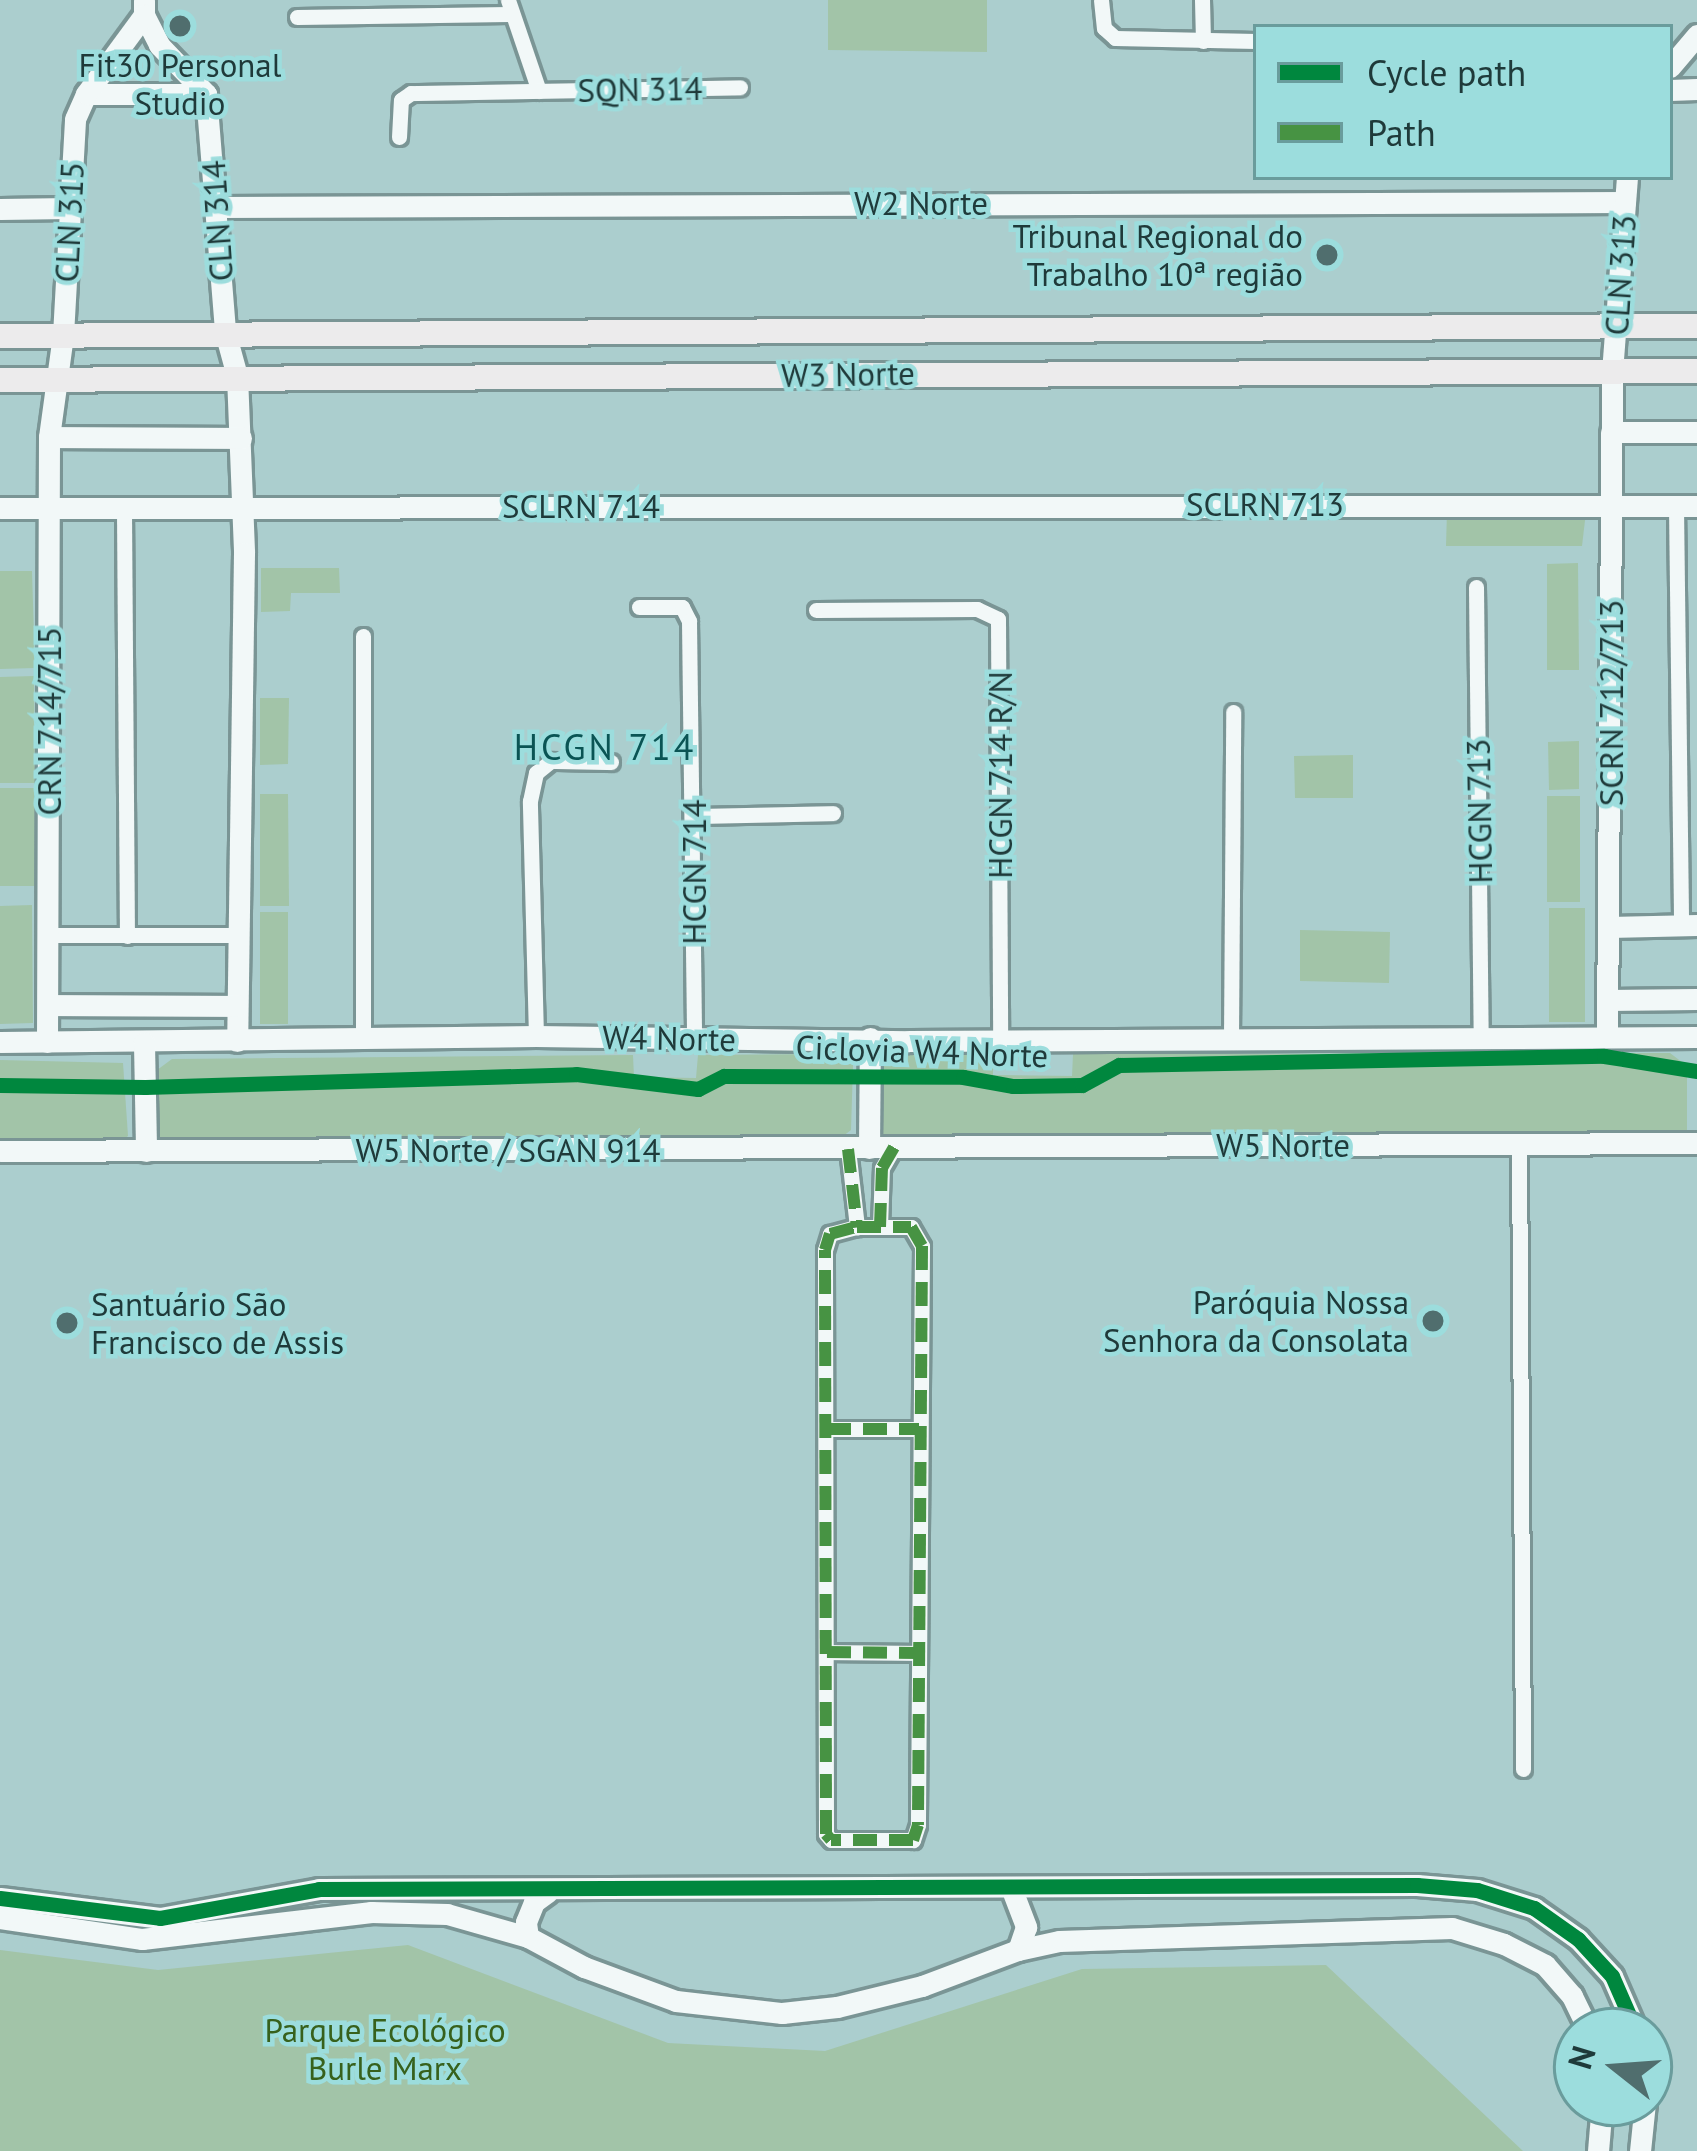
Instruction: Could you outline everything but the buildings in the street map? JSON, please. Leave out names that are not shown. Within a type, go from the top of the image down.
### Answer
[{"type":"main road","name":"W3 Norte","points":[[0,336],[1697,326]]},
{"type":"main road","points":[[1411,374],[1472,366],[1478,346],[1466,330]]},
{"type":"main road","points":[[340,377],[372,368],[376,333]]},
{"type":"main road","points":[[398,376],[401,350],[470,333]]},
{"type":"main road","name":"W3 Norte","points":[[0,380],[1697,371]]},
{"type":"street","points":[[1101,0],[1109,36],[1253,42]]},
{"type":"street","points":[[1202,0],[1203,41]]},
{"type":"street","points":[[144,7],[159,45],[206,94]]},
{"type":"street","name":"CLN 315","points":[[56,378],[63,335],[75,118],[144,7]]},
{"type":"street","name":"SQN 314","points":[[297,17],[508,7],[539,92]]},
{"type":"street","points":[[1673,64],[1697,35]]},
{"type":"street","name":"SQN 314","points":[[399,137],[401,100],[410,93],[740,86]]},
{"type":"street","points":[[86,94],[206,94]]},
{"type":"street","name":"CLN 314","points":[[206,94],[224,332],[237,376]]},
{"type":"street","name":"CLN 313","points":[[1612,373],[1627,180]]},
{"type":"street","name":"W2 Norte","points":[[218,207],[1625,202]]},
{"type":"street","points":[[0,209],[70,208]]},
{"type":"street","name":"SCRN 712/713","points":[[1607,1034],[1612,373]]},
{"type":"street","points":[[237,376],[242,507],[237,1041]]},
{"type":"street","name":"CRN 714/715","points":[[47,1042],[47,507],[56,378]]},
{"type":"street","points":[[1611,432],[1697,432]]},
{"type":"street","points":[[49,437],[241,437]]},
{"type":"street","name":"SCLRN 713","points":[[921,504],[1687,506]]},
{"type":"street","name":"SCLRN 714","points":[[242,507],[921,504]]},
{"type":"street","points":[[1609,927],[1689,925],[1687,506]]},
{"type":"street","points":[[0,508],[242,507]]},
{"type":"street","points":[[124,510],[127,936]]},
{"type":"street","name":"HCGN 713","points":[[1476,587],[1481,1035]]},
{"type":"street","name":"HCGN 714","points":[[639,607],[682,607],[689,621],[694,1037]]},
{"type":"street","name":"HCGN 714 R/N","points":[[816,610],[976,609],[994,615],[1000,631],[1000,1040]]},
{"type":"street","points":[[362,636],[363,1040]]},
{"type":"street","points":[[1231,1037],[1233,712]]},
{"type":"street","points":[[536,1036],[530,801],[536,772],[551,761],[611,762]]},
{"type":"street","points":[[694,816],[833,813]]},
{"type":"street","points":[[49,935],[239,935]]},
{"type":"street","points":[[1607,1000],[1697,998]]},
{"type":"street","points":[[49,1005],[237,1006]]},
{"type":"street","name":"W4 Norte","points":[[0,1042],[536,1036],[1000,1040],[1697,1037]]},
{"type":"street","points":[[857,1227],[854,1178],[870,1038]]},
{"type":"street","points":[[144,1042],[146,1151]]},
{"type":"street","name":"W5 Norte","points":[[859,1148],[1697,1143]]},
{"type":"street","points":[[1519,1144],[1523,1769]]},
{"type":"street","name":"W5 Norte / SGAN 914","points":[[0,1151],[859,1148]]},
{"type":"street","points":[[880,1226],[881,1177],[894,1148]]},
{"type":"street","points":[[854,1178],[881,1177]]},
{"type":"street","points":[[880,1226],[911,1227],[921,1239],[916,1838],[831,1840],[826,1834],[826,1243],[835,1231],[880,1226]]},
{"type":"street","points":[[826,1429],[919,1429]]},
{"type":"street","points":[[826,1652],[918,1653]]},
{"type":"street","points":[[0,1898],[160,1918],[320,1889],[548,1892],[1417,1885],[1477,1890],[1534,1909],[1578,1939],[1612,1976],[1626,2007]]},
{"type":"street","points":[[1012,1890],[1026,1927],[1018,1949]]},
{"type":"street","points":[[528,1937],[526,1922],[534,1902],[548,1892]]},
{"type":"street","points":[[0,1918],[142,1939],[371,1912],[447,1914],[528,1937],[584,1967],[676,2002],[782,2013],[922,1986],[1018,1949],[1162,1934],[1452,1928],[1504,1944],[1545,1965],[1577,2007]]},
{"type":"green space","points":[[828,0],[987,0],[987,52],[828,50]]},
{"type":"green space","points":[[1447,511],[1586,512],[1582,546],[1446,546]]},
{"type":"green space","points":[[1578,563],[1579,670],[1547,670],[1547,564]]},
{"type":"green space","points":[[261,568],[339,568],[340,593],[291,593],[290,611],[261,612]]},
{"type":"green space","points":[[0,571],[32,571],[35,668],[0,669]]},
{"type":"green space","points":[[34,676],[35,783],[0,783],[0,677]]},
{"type":"green space","points":[[260,698],[289,698],[288,764],[260,765]]},
{"type":"green space","points":[[1579,741],[1579,789],[1549,790],[1548,742]]},
{"type":"green space","points":[[1353,755],[1353,798],[1295,798],[1294,756]]},
{"type":"green space","points":[[0,788],[36,788],[36,886],[0,886]]},
{"type":"green space","points":[[260,794],[288,794],[289,906],[260,906]]},
{"type":"green space","points":[[1547,796],[1580,796],[1580,902],[1547,902]]},
{"type":"green space","points":[[32,905],[33,1023],[0,1024],[0,906]]},
{"type":"green space","points":[[1549,908],[1585,908],[1585,1022],[1549,1022]]},
{"type":"green space","points":[[260,912],[288,912],[288,1024],[260,1024]]},
{"type":"green space","points":[[1300,930],[1390,932],[1389,983],[1300,981]]},
{"type":"green space","points":[[881,1053],[993,1054],[993,1075],[1072,1076],[1073,1054],[1670,1053],[1687,1066],[1687,1130],[1680,1137],[885,1138],[878,1135],[874,1057]]},
{"type":"green space","points":[[832,1054],[853,1065],[851,1130],[838,1140],[167,1145],[154,1137],[153,1073],[172,1059],[633,1055],[634,1077],[696,1078],[698,1055]]},
{"type":"green space","points":[[0,1060],[123,1063],[128,1136],[123,1140],[0,1145]]},
{"type":"green space","name":"Parque Ecológico Burle Marx","points":[[408,1945],[668,2043],[825,2051],[1082,1969],[1326,1965],[1523,2151],[0,2151],[0,1950],[158,1970]]},
{"type":"marked path","points":[[880,1227],[882,1168],[894,1147]]},
{"type":"marked path","points":[[848,1149],[857,1227]]},
{"type":"marked path","points":[[857,1227],[911,1227],[922,1246],[918,1825],[913,1840],[831,1840],[826,1834],[825,1250],[830,1234],[857,1227]]},
{"type":"marked path","points":[[827,1429],[919,1429]]},
{"type":"marked path","points":[[827,1652],[918,1653]]},
{"type":"cycle path","name":"Ciclovia W4 Norte","points":[[0,1085],[145,1087],[576,1074],[698,1089],[724,1076],[963,1077],[1013,1086],[1082,1085],[1119,1065],[1604,1056],[1697,1071]]},
{"type":"cycle path","points":[[0,1898],[160,1918],[319,1889],[1417,1885],[1477,1890],[1534,1908],[1578,1939],[1612,1976],[1626,2007]]},
{"type":"place","name":"Fit30 Personal Studio","points":[[180,26]]},
{"type":"place","name":"Tribunal Regional do Trabalho 10ª região","points":[[1327,255]]},
{"type":"place","name":"Paróquia Nossa Senhora da Consolata","points":[[1433,1321]]},
{"type":"place","name":"Santuário São Francisco de Assis","points":[[67,1323]]},
{"type":"district","name":"HCGN 714","points":[[605,747]]}]
